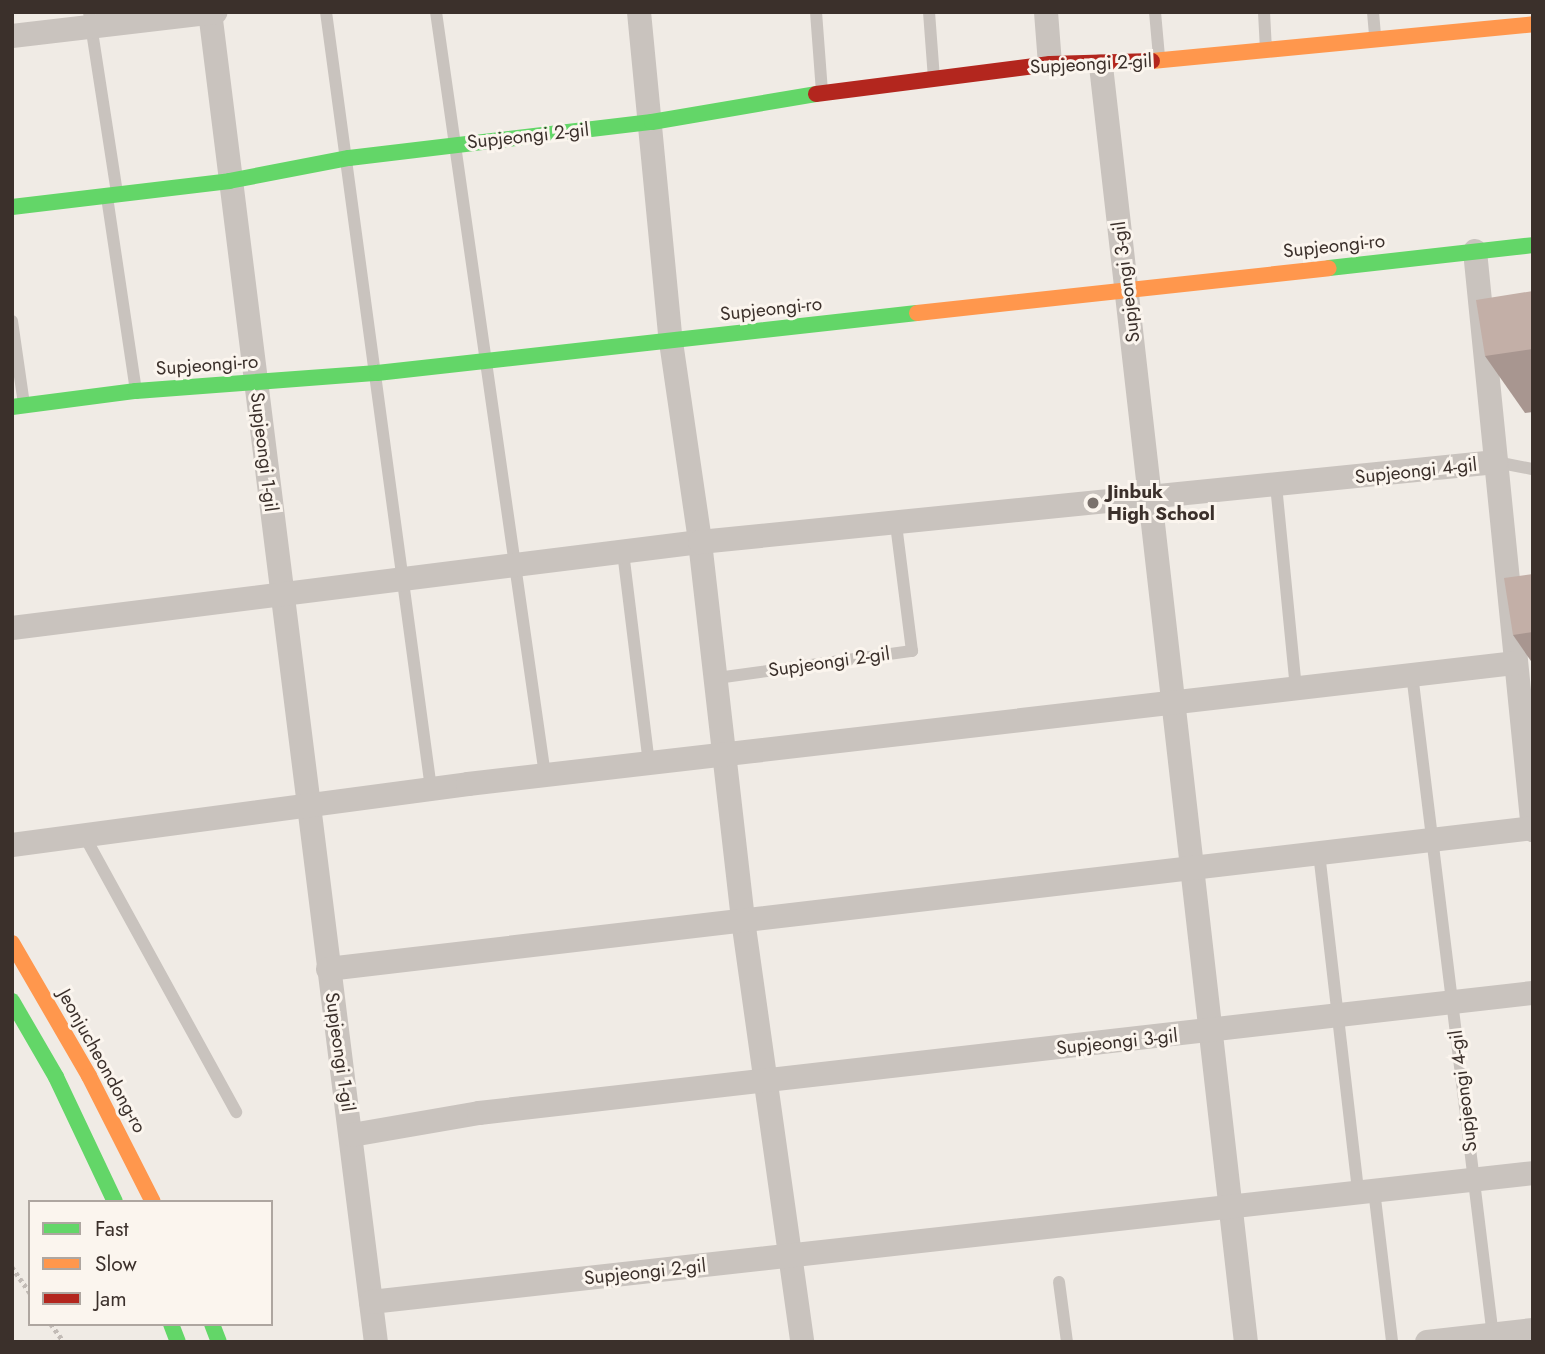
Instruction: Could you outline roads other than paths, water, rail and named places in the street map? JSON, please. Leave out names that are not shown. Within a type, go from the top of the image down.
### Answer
[{"type":"street","points":[[639,12],[652,122],[671,342],[717,678],[743,920],[802,1342]]},
{"type":"street","points":[[1046,12],[1050,64]]},
{"type":"street","name":"Supjeongi 1-gil","points":[[12,36],[90,20],[212,13],[229,181],[328,969],[352,1135],[376,1342]]},
{"type":"street","name":"Supjeongi 2-gil","points":[[349,158],[652,122],[822,93],[1050,64],[1101,66],[1376,40],[1486,20],[1533,24]]},
{"type":"street","name":"Supjeongi 3-gil","points":[[1101,66],[1246,1342]]},
{"type":"street","points":[[12,207],[229,181],[349,158]]},
{"type":"street","name":"Supjeongi-ro","points":[[18,406],[136,391],[377,373],[671,342],[1533,245]]},
{"type":"street","name":"Supjeongi 4-gil","points":[[1319,853],[1533,829],[1496,462],[1491,344],[1475,251]]},
{"type":"street","name":"Supjeongi 4-gil","points":[[1276,485],[1496,462]]},
{"type":"street","points":[[12,628],[282,597],[431,573],[700,542],[896,525],[1276,485]]},
{"type":"street","points":[[12,845],[725,752],[1516,663]]},
{"type":"street","points":[[743,920],[1319,853]]},
{"type":"street","name":"Supjeongi 1-gil","points":[[328,969],[743,920]]},
{"type":"street","name":"Jeonjucheondong-ro","points":[[12,943],[89,1076],[152,1200]]},
{"type":"street","name":"Supjeongi 4-gil","points":[[1392,1009],[1533,993]]},
{"type":"street","points":[[12,1001],[56,1077],[114,1200]]},
{"type":"street","name":"Supjeongi 3-gil","points":[[765,1081],[1392,1009]]},
{"type":"street","name":"Supjeongi 1-gil","points":[[352,1135],[479,1113],[765,1081]]},
{"type":"street","name":"Supjeongi 4-gil","points":[[1366,1191],[1533,1173]]},
{"type":"street","points":[[1230,1206],[1366,1191]]},
{"type":"street","name":"Supjeongi 2-gil","points":[[371,1302],[1230,1206]]},
{"type":"street","points":[[1430,1341],[1494,1338],[1533,1330]]},
{"type":"lane","points":[[326,12],[349,158],[431,789]]},
{"type":"lane","points":[[436,12],[512,564],[545,775]]},
{"type":"lane","points":[[816,12],[822,93]]},
{"type":"lane","points":[[929,12],[934,79]]},
{"type":"lane","points":[[1155,12],[1159,61]]},
{"type":"lane","points":[[1264,12],[1266,51]]},
{"type":"lane","points":[[1373,12],[1376,40]]},
{"type":"lane","points":[[90,20],[136,391]]},
{"type":"lane","points":[[12,321],[18,406]]},
{"type":"lane","points":[[1496,462],[1533,469]]},
{"type":"lane","points":[[1276,485],[1296,688]]},
{"type":"lane","name":"Supjeongi 2-gil","points":[[717,678],[912,650],[896,525]]},
{"type":"lane","points":[[623,552],[649,763]]},
{"type":"lane","name":"Supjeongi 4-gil","points":[[1412,674],[1494,1338]]},
{"type":"lane","points":[[85,837],[236,1112]]},
{"type":"lane","points":[[1319,853],[1338,1016],[1392,1342]]},
{"type":"lane","points":[[1059,1282],[1067,1342]]},
{"type":"place","name":"Jinbuk High School","points":[[1093,503]]}]
